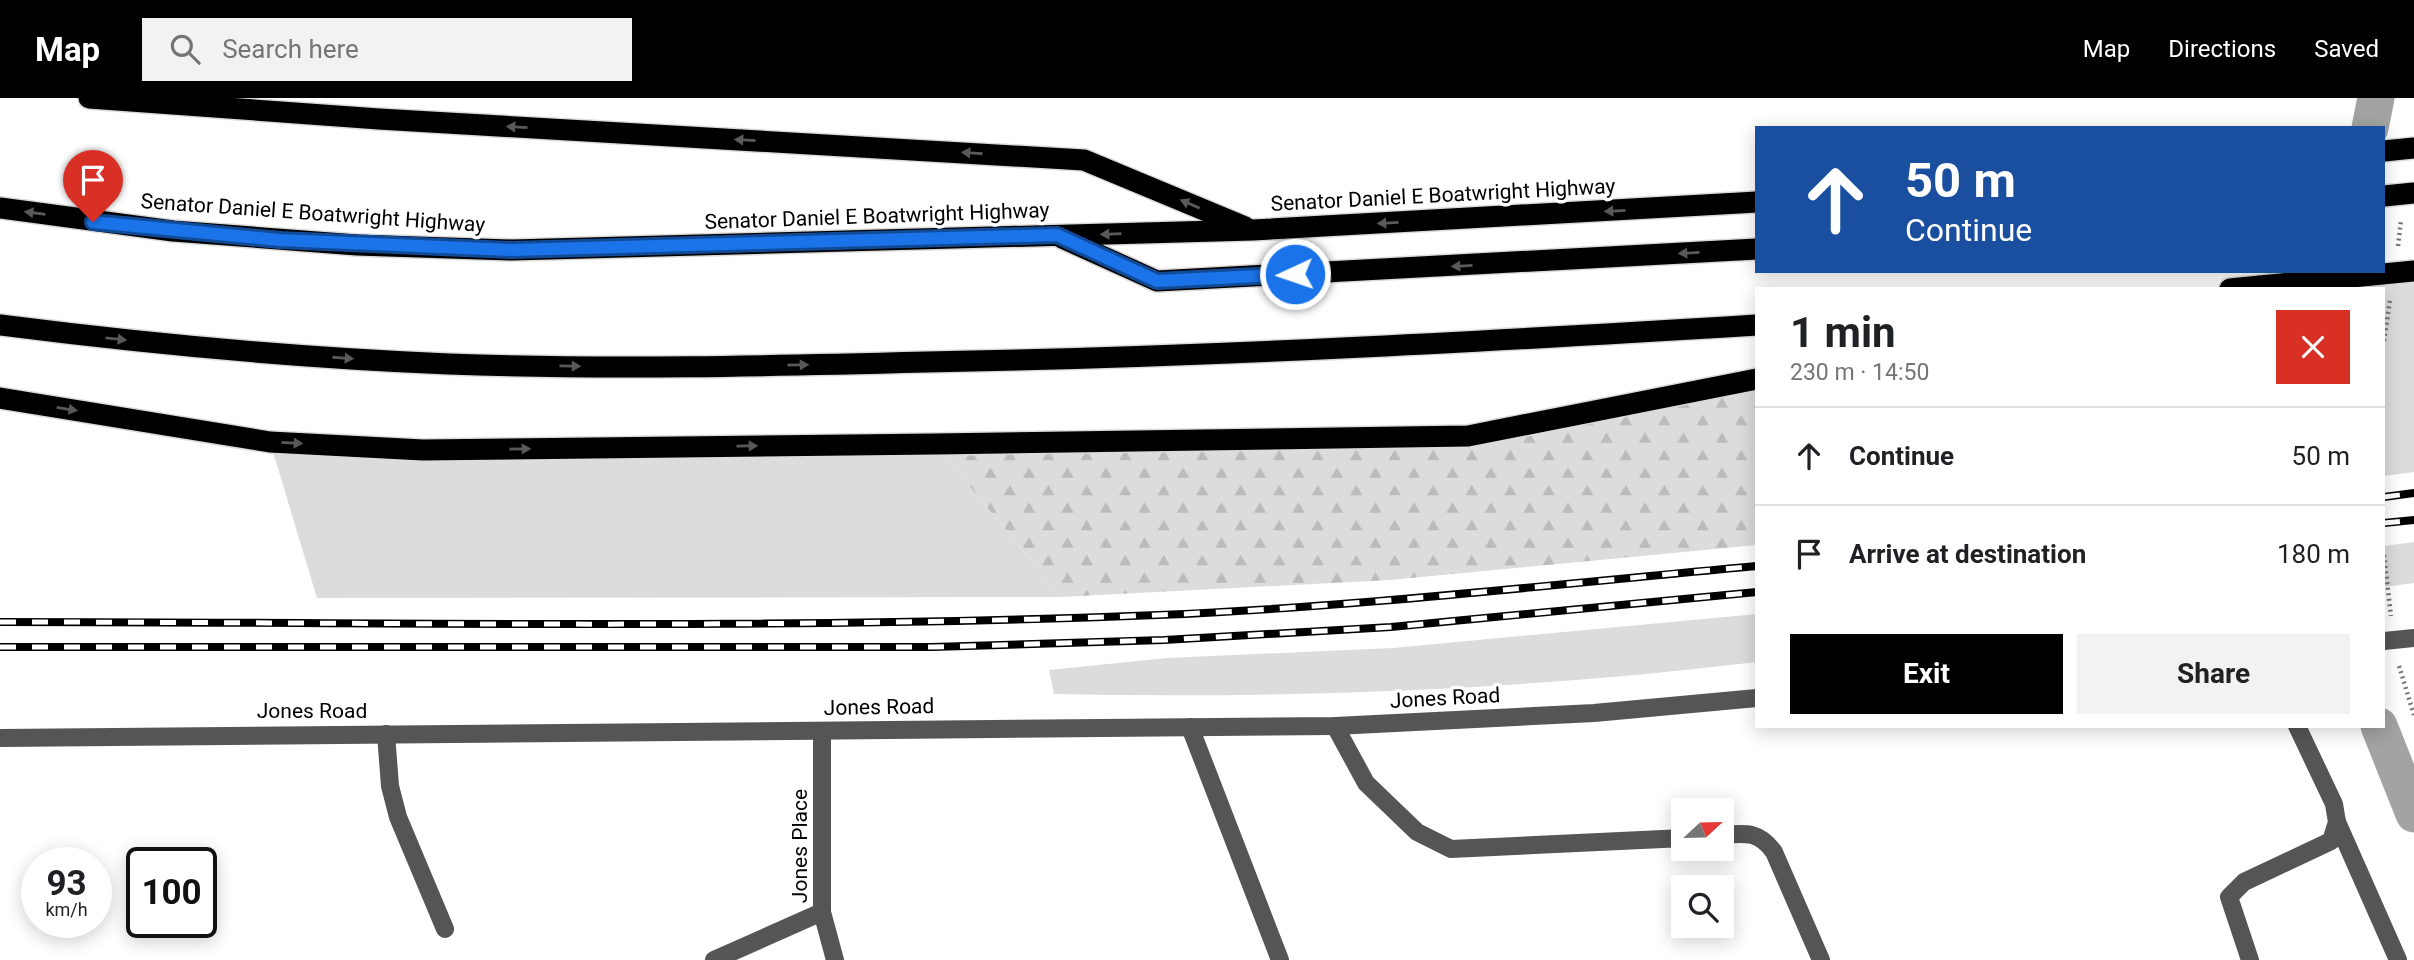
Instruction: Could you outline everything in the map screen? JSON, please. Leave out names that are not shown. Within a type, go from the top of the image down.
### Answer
[{"type":"highway","points":[[89,98],[392,120],[1084,160],[1253,230]]},
{"type":"highway","points":[[2385,151],[2414,148]]},
{"type":"highway","points":[[2385,196],[2414,193]]},
{"type":"highway","name":"Senator Daniel E Boatwright Highway","points":[[0,208],[173,231],[433,248],[588,249],[1253,230],[1755,202]]},
{"type":"highway","points":[[1057,235],[1157,281],[1755,249]]},
{"type":"highway","points":[[2246,287],[2414,271]]},
{"type":"highway","points":[[0,325],[144,342],[300,355],[451,364],[612,367],[1175,355],[1755,325]]},
{"type":"highway","points":[[0,398],[270,442],[395,448],[894,445],[1468,436],[1755,379]]},
{"type":"street","points":[[2385,641],[2414,638]]},
{"type":"street","name":"Jones Road","points":[[0,738],[1335,726],[1594,713],[1755,698]]},
{"type":"street","points":[[1335,726],[1366,783],[1417,832],[1451,849],[1671,839]]},
{"type":"street","points":[[1190,727],[1280,960]]},
{"type":"street","points":[[2298,728],[2334,804],[2337,822],[2398,960]]},
{"type":"street","name":"Jones Place","points":[[822,731],[822,912],[835,960]]},
{"type":"street","points":[[386,734],[390,786],[398,817],[445,929]]},
{"type":"street","points":[[2250,960],[2230,897],[2244,883],[2331,841],[2337,822]]},
{"type":"street","points":[[1734,834],[1750,833],[1764,838],[1774,852],[1821,960]]},
{"type":"street","points":[[714,960],[822,912]]},
{"type":"path","points":[[2396,259],[2402,218]]},
{"type":"path","points":[[2385,334],[2392,286]]},
{"type":"path","points":[[2385,564],[2390,611]]},
{"type":"path","points":[[2399,663],[2414,715]]},
{"type":"green space","points":[[2414,271],[2414,472],[2385,476],[2385,287],[2250,287]]},
{"type":"green space","points":[[1755,379],[1755,545],[1390,580],[1061,597],[935,444],[1468,436]]},
{"type":"green space","points":[[270,442],[935,444],[1061,597],[317,598]]},
{"type":"green space","points":[[2414,542],[2414,583],[2385,587],[2385,546]]},
{"type":"green space","points":[[1755,614],[1755,662],[1582,680],[1318,693],[1054,694],[1049,670],[1167,658],[1393,648]]},
{"type":"waterway","points":[[2370,126],[2376,98]]},
{"type":"waterway","points":[[2380,728],[2414,814]]},
{"type":"railway","points":[[2385,497],[2414,493]]},
{"type":"railway","points":[[2385,523],[2414,520]]},
{"type":"railway","points":[[0,622],[724,624],[1013,620],[1158,615],[1383,601],[1755,566]]},
{"type":"railway","points":[[0,647],[932,647],[1164,640],[1391,627],[1755,592]]},
{"type":"route","points":[[93,222],[280,240],[512,250],[1057,235],[1157,281],[1295,274]]}]
